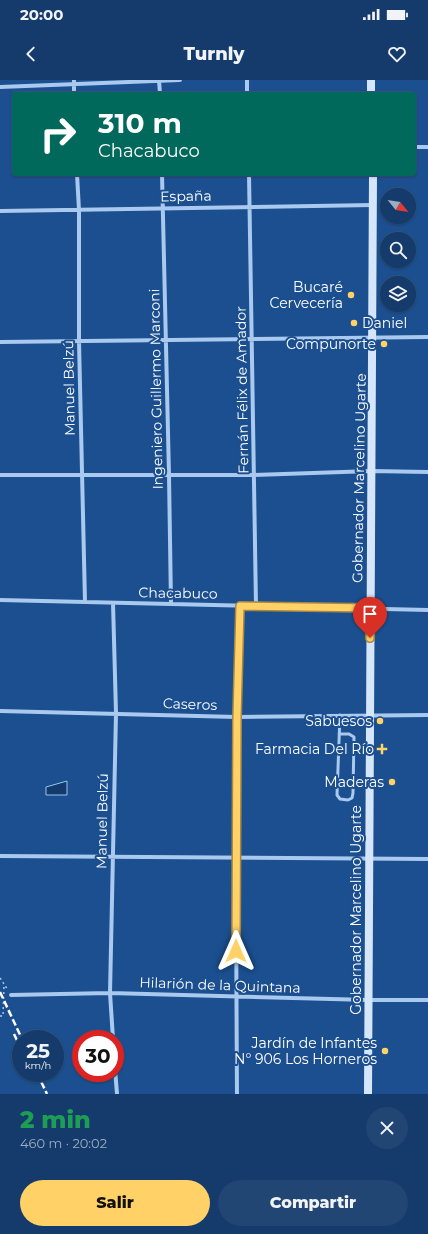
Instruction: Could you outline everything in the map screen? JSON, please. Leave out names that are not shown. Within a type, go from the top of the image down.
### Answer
[{"type":"street","points":[[159,80],[160,92]]},
{"type":"street","points":[[0,88],[74,82],[180,80]]},
{"type":"street","points":[[247,80],[247,92]]},
{"type":"street","points":[[370,80],[371,92]]},
{"type":"street","points":[[416,147],[428,146]]},
{"type":"street","name":"Manuel Belzú","points":[[77,176],[79,210],[79,341],[85,602]]},
{"type":"street","name":"Ingeniero Guillermo Marconi","points":[[162,176],[171,604]]},
{"type":"street","name":"Fernán Félix de Amador","points":[[249,176],[256,606]]},
{"type":"street","name":"Gobernador Marcelino Ugarte","points":[[368,1094],[373,176]]},
{"type":"street","name":"España","points":[[0,211],[373,205]]},
{"type":"street","points":[[0,342],[428,337]]},
{"type":"street","points":[[0,475],[254,475],[372,471],[428,472]]},
{"type":"street","name":"Chacabuco","points":[[0,600],[428,610]]},
{"type":"street","name":"Manuel Belzú","points":[[112,1030],[110,993],[116,713],[113,603]]},
{"type":"street","points":[[237,1094],[236,858],[237,717],[240,606]]},
{"type":"street","name":"Caseros","points":[[0,711],[237,717],[428,715]]},
{"type":"street","points":[[0,856],[112,858],[428,859]]},
{"type":"street","name":"Hilarión de la Quintana","points":[[11,995],[110,993],[369,1000],[428,1000]]},
{"type":"street","points":[[116,1082],[117,1094]]},
{"type":"lane","points":[[339,734],[349,734],[354,737],[353,793],[352,798],[348,800],[340,799],[337,795],[339,734],[340,715]]},
{"type":"path","points":[[0,978],[11,995]]},
{"type":"path","points":[[0,1016],[3,1016],[4,984]]},
{"type":"water","points":[[67,781],[67,795],[46,795],[46,787]]},
{"type":"railway","points":[[0,992],[18,1030]]},
{"type":"railway","points":[[41,1082],[47,1094]]},
{"type":"place","name":"Bucaré Cervecería","points":[[351,295]]},
{"type":"place","name":"Daniel","points":[[354,323]]},
{"type":"place","name":"Compunorte","points":[[384,344]]},
{"type":"place","name":"Sabuesos","points":[[380,721]]},
{"type":"place","name":"Farmacia Del Río","points":[[382,749]]},
{"type":"place","name":"Maderas","points":[[392,782]]},
{"type":"place","name":"Jardín de Infantes N° 906 Los Horneros","points":[[385,1051]]},
{"type":"route","points":[[236,951],[237,717],[240,606],[371,608],[370,638]]}]
